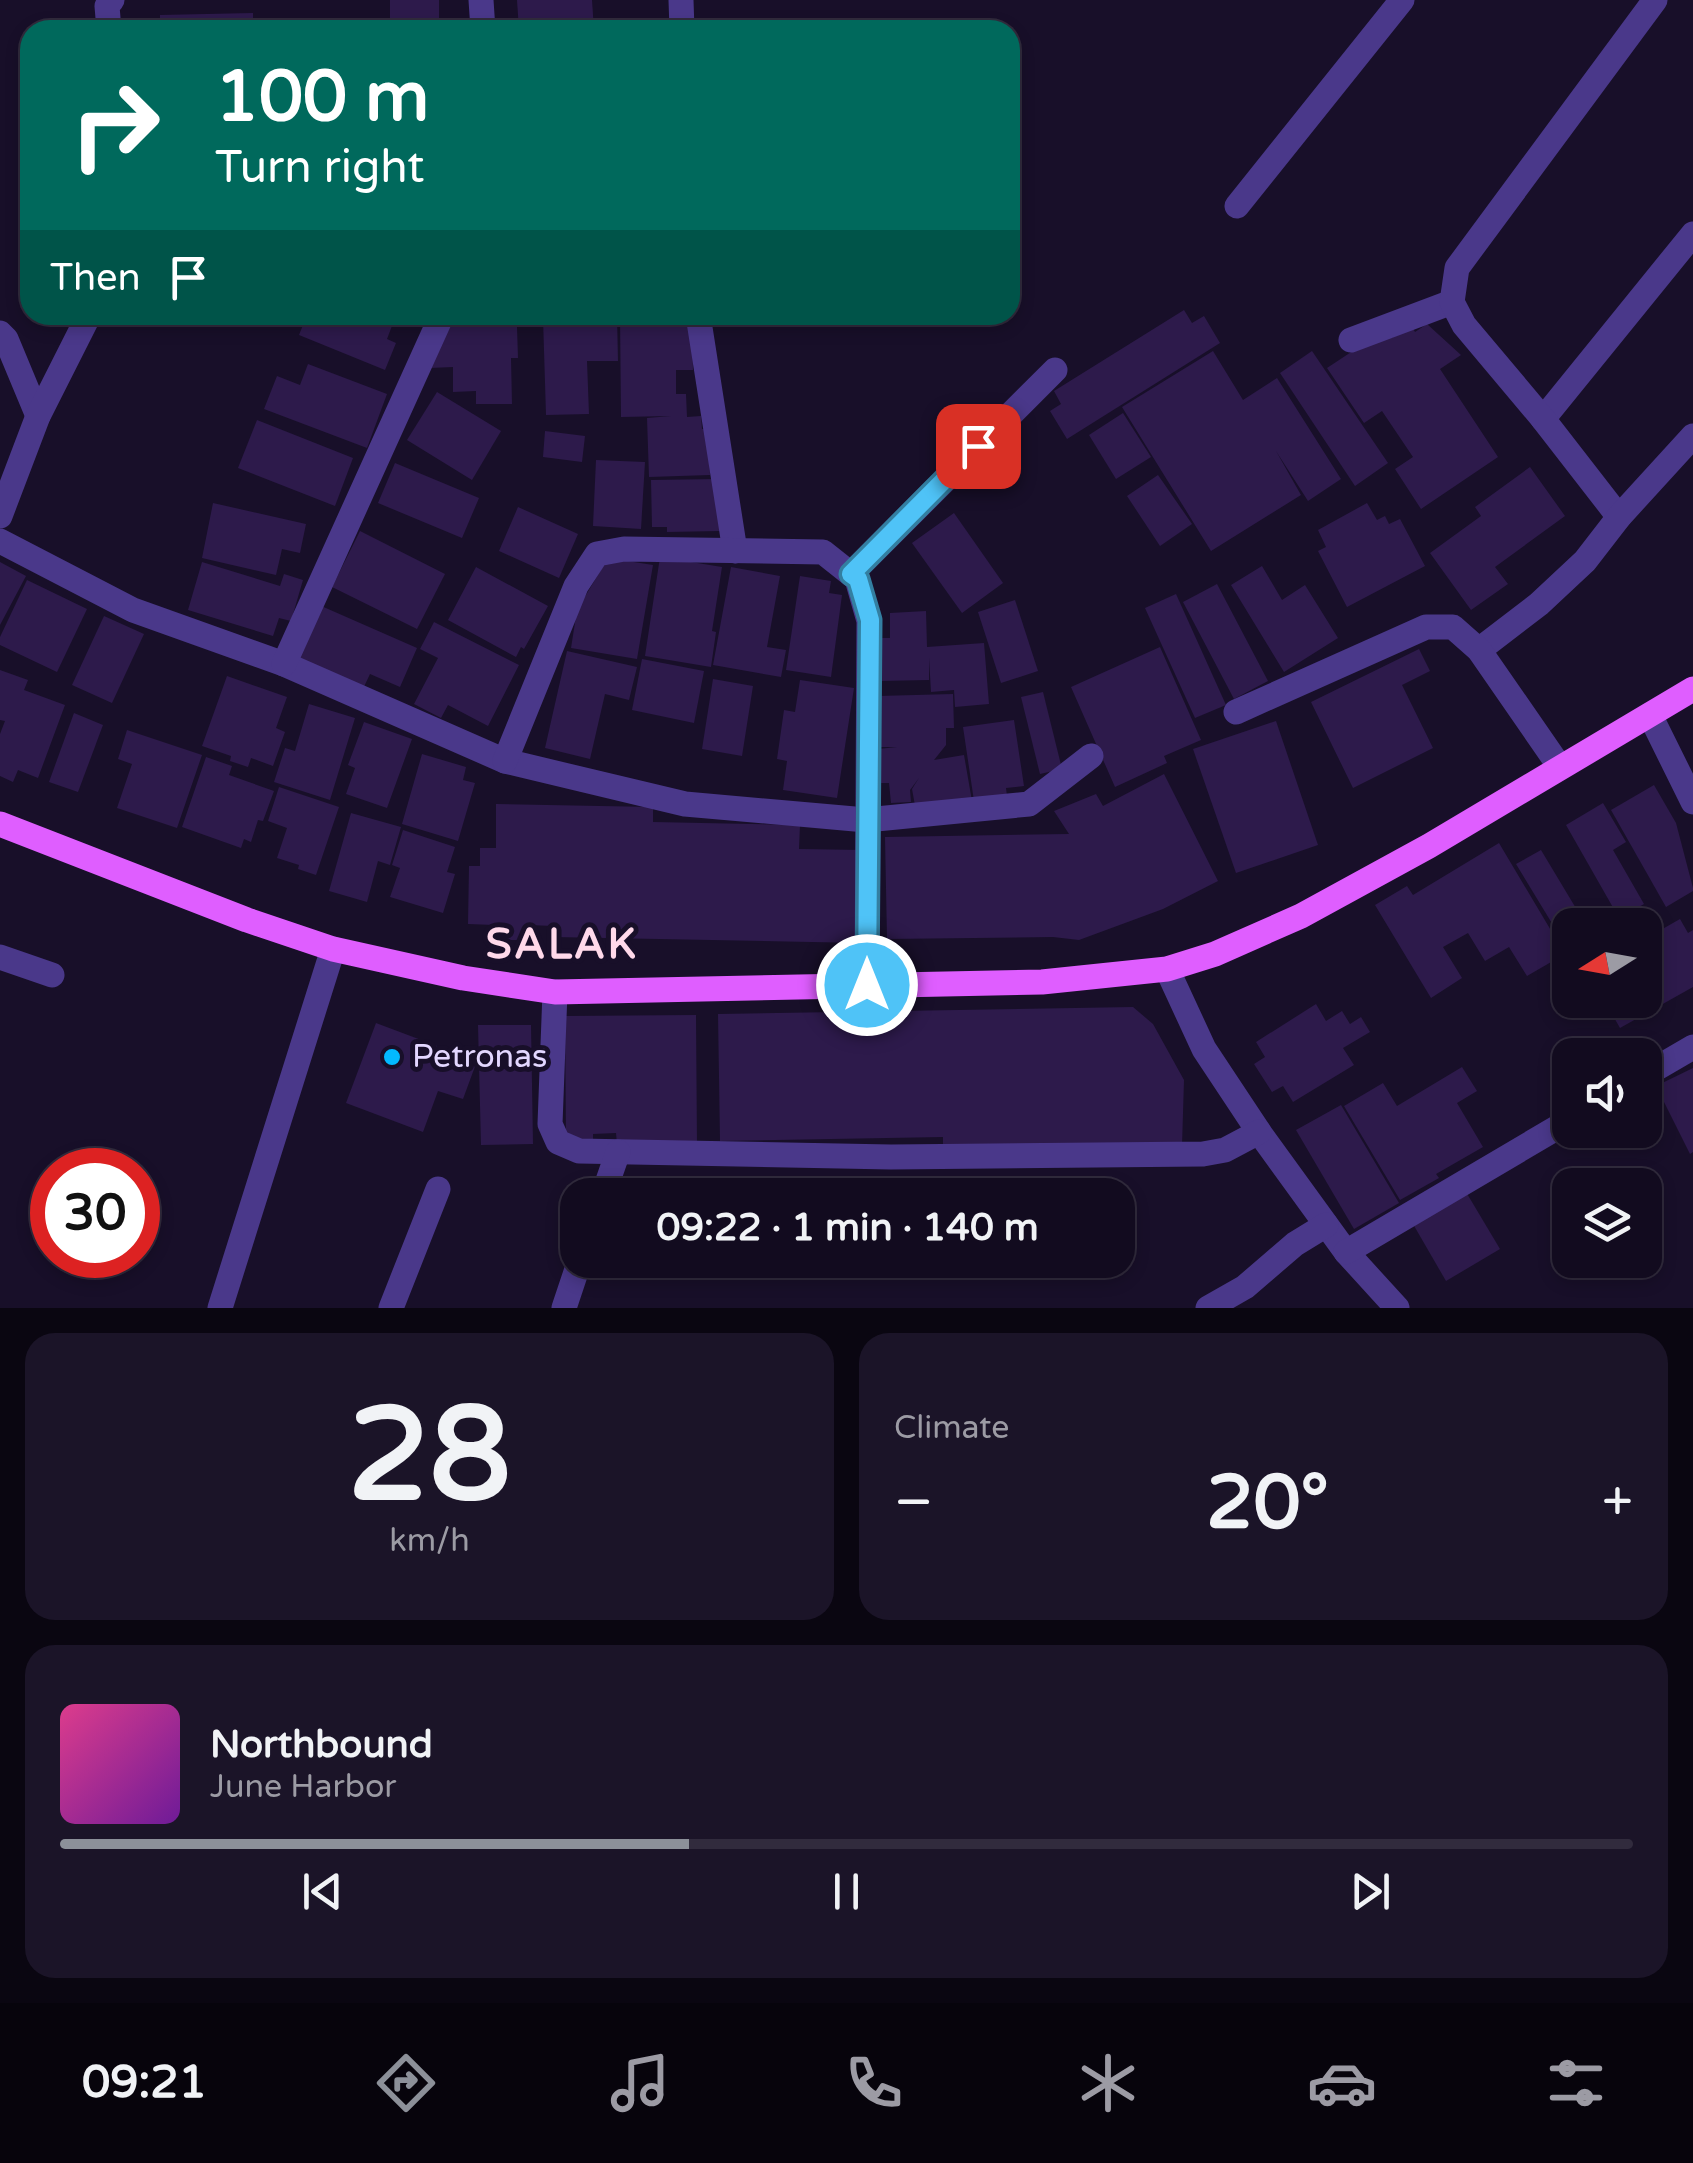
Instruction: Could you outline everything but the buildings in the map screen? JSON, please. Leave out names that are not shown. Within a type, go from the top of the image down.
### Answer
[{"type":"main road","points":[[0,824],[333,949],[464,978],[554,992],[1042,982],[1168,969],[1214,954],[1301,916],[1429,846],[1693,689]]},
{"type":"street","points":[[1238,206],[1402,0]]},
{"type":"street","points":[[1619,518],[1464,326],[1452,302],[1458,268],[1655,0]]},
{"type":"street","points":[[1543,420],[1693,234]]},
{"type":"street","points":[[1352,340],[1452,302]]},
{"type":"street","points":[[0,516],[38,416],[85,325]]},
{"type":"street","points":[[284,664],[437,325]]},
{"type":"street","points":[[700,325],[735,551]]},
{"type":"street","points":[[0,333],[38,416]]},
{"type":"street","points":[[851,574],[1055,370]]},
{"type":"street","points":[[1479,650],[1538,604],[1585,560],[1693,436]]},
{"type":"street","points":[[0,541],[133,610],[284,664],[505,761],[685,804],[866,820],[1029,804],[1090,756]]},
{"type":"street","points":[[505,761],[576,586],[597,554],[624,549],[823,552],[858,579],[870,620],[867,985]]},
{"type":"street","points":[[1236,712],[1426,627],[1453,627],[1479,650],[1560,767]]},
{"type":"street","points":[[1650,714],[1690,790]]},
{"type":"street","points":[[220,1308],[333,949]]},
{"type":"street","points":[[0,957],[52,975]]},
{"type":"street","points":[[1168,969],[1204,1049],[1259,1132],[1346,1252],[1397,1308]]},
{"type":"street","points":[[554,992],[550,1124],[558,1142],[579,1151],[890,1157],[1203,1154],[1225,1150],[1259,1132]]},
{"type":"street","points":[[1662,1065],[1693,1047]]},
{"type":"street","points":[[1346,1252],[1552,1131]]},
{"type":"street","points":[[609,1178],[618,1152]]},
{"type":"street","points":[[391,1308],[438,1189]]},
{"type":"street","points":[[1208,1308],[1245,1288],[1294,1244],[1326,1225]]},
{"type":"street","points":[[564,1308],[574,1278]]},
{"type":"place","name":"Petronas","points":[[392,1057]]},
{"type":"district","name":"SALAK","points":[[562,944]]},
{"type":"route","points":[[867,985],[870,620],[858,579],[851,574],[978,446]]}]
